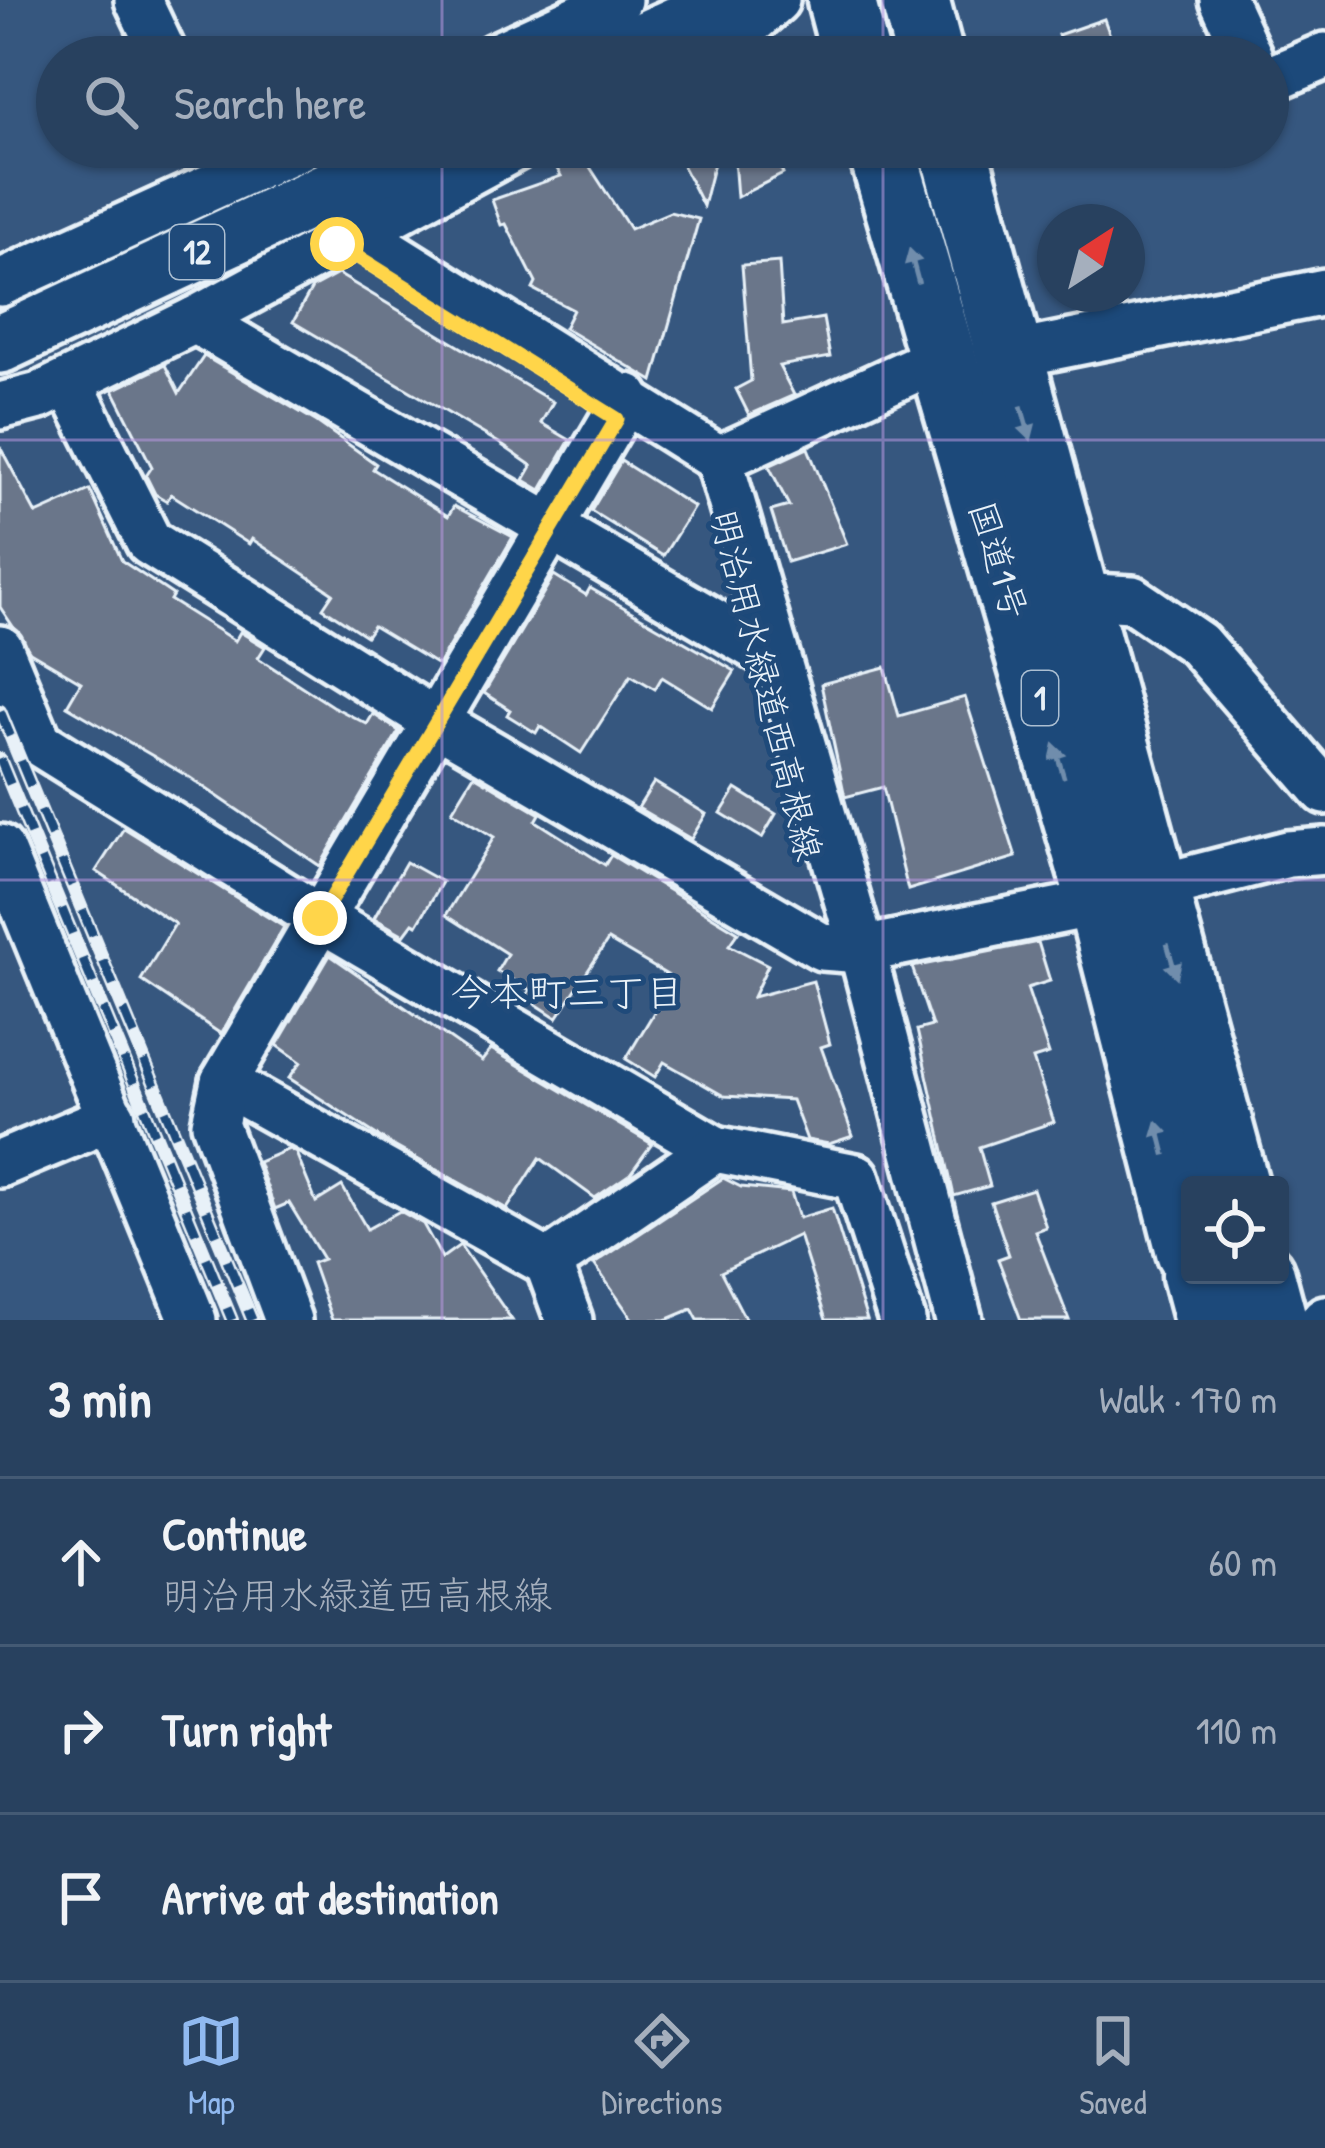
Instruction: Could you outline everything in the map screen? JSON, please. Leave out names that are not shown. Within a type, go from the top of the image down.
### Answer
[{"type":"highway","points":[[841,0],[850,36]]},
{"type":"highway","points":[[915,0],[924,36]]},
{"type":"highway","name":"国道1号","points":[[887,168],[939,358],[1126,896],[1232,1176]]},
{"type":"highway","name":"国道1号","points":[[958,168],[1076,596],[1181,1201]]},
{"type":"highway","points":[[1198,1284],[1208,1320]]},
{"type":"highway","points":[[1263,1284],[1273,1320]]},
{"type":"main road","points":[[655,36],[733,0]]},
{"type":"main road","name":"12","points":[[0,344],[378,168]]},
{"type":"street","points":[[540,36],[618,0]]},
{"type":"street","points":[[734,36],[776,0]]},
{"type":"street","points":[[1223,0],[1239,36]]},
{"type":"street","points":[[160,2],[163,36]]},
{"type":"street","points":[[160,2],[176,36]]},
{"type":"street","points":[[1289,71],[1325,56]]},
{"type":"street","points":[[0,283],[214,168]]},
{"type":"street","points":[[0,406],[69,382],[195,320],[478,168]]},
{"type":"street","points":[[347,239],[622,408],[719,459],[765,653],[959,1320]]},
{"type":"street","points":[[1007,356],[1325,292]]},
{"type":"street","points":[[195,320],[765,653]]},
{"type":"street","points":[[719,459],[939,358]]},
{"type":"street","points":[[69,382],[149,542],[438,723],[822,946],[848,949],[1126,896],[1288,854],[1325,851]]},
{"type":"street","points":[[288,1320],[215,1124],[224,1082],[622,408]]},
{"type":"street","name":"明治用水緑道西高根線","points":[[622,408],[715,481],[765,653]]},
{"type":"street","points":[[1076,596],[1132,599],[1198,644],[1325,791]]},
{"type":"street","points":[[0,649],[39,743],[320,918],[715,1149],[856,1177],[902,1320]]},
{"type":"street","points":[[0,848],[193,1320]]},
{"type":"street","points":[[848,949],[934,1320]]},
{"type":"street","points":[[224,1082],[548,1263],[569,1320]]},
{"type":"street","points":[[0,1164],[112,1117]]},
{"type":"street","points":[[548,1263],[715,1149]]},
{"type":"building","points":[[1104,19],[1110,36],[1058,36]]},
{"type":"building","points":[[557,168],[591,168],[630,229],[670,212],[699,219],[653,381],[564,328],[573,310],[533,289],[536,283],[506,224],[501,225],[492,200],[561,176]]},
{"type":"building","points":[[684,168],[713,168],[703,206]]},
{"type":"building","points":[[735,168],[781,168],[783,174],[737,197]]},
{"type":"building","points":[[779,262],[783,325],[823,318],[830,357],[779,366],[794,395],[749,415],[736,389],[751,381],[742,265]]},
{"type":"building","points":[[338,274],[553,402],[541,423],[570,440],[541,490],[524,480],[532,466],[499,443],[293,322],[312,288]]},
{"type":"building","points":[[204,356],[317,422],[376,464],[373,469],[448,516],[454,506],[513,537],[438,665],[373,626],[366,636],[323,608],[333,593],[252,539],[249,544],[171,494],[167,501],[155,494],[146,476],[152,467],[113,390],[165,365],[179,393]]},
{"type":"building","points":[[0,447],[36,514],[90,490],[122,561],[173,595],[170,600],[235,641],[240,632],[265,647],[258,658],[332,706],[367,724],[373,714],[399,731],[320,866],[189,777],[67,706],[81,682],[30,652],[0,607]]},
{"type":"building","points":[[808,448],[847,544],[787,562],[771,511],[789,506],[769,466]]},
{"type":"building","points":[[621,461],[694,507],[663,556],[591,511]]},
{"type":"building","points":[[554,575],[586,595],[590,588],[735,671],[712,708],[662,677],[655,689],[631,675],[581,753],[540,726],[536,733],[507,715],[510,710],[484,693]]},
{"type":"building","points":[[885,667],[899,716],[965,697],[1016,857],[908,890],[883,787],[845,797],[821,684]]},
{"type":"building","points":[[474,775],[540,814],[536,821],[605,865],[611,855],[738,932],[729,945],[768,965],[753,997],[813,981],[830,1044],[821,1047],[853,1136],[829,1144],[807,1140],[792,1100],[724,1096],[664,1062],[655,1077],[626,1059],[674,979],[608,940],[557,1018],[525,997],[530,990],[497,971],[507,954],[446,915],[494,837],[452,811]]},
{"type":"building","points":[[654,782],[706,814],[691,839],[638,808]]},
{"type":"building","points":[[736,789],[776,814],[762,838],[721,813]]},
{"type":"building","points":[[124,828],[284,927],[221,1034],[141,980],[175,924],[96,871]]},
{"type":"building","points":[[406,862],[442,882],[417,925],[413,923],[404,935],[374,918]]},
{"type":"building","points":[[1038,942],[1050,981],[1027,988],[1049,1054],[1033,1059],[1054,1122],[979,1147],[990,1186],[954,1196],[917,1030],[932,1026],[912,967]]},
{"type":"building","points":[[330,955],[482,1061],[491,1049],[652,1144],[630,1174],[595,1198],[540,1158],[507,1209],[392,1145],[289,1078],[301,1062],[277,1045]]},
{"type":"building","points":[[289,1149],[296,1153],[316,1202],[342,1186],[367,1229],[400,1211],[423,1224],[442,1258],[460,1245],[512,1320],[332,1320],[312,1263],[323,1259],[289,1203],[275,1209],[258,1162]]},
{"type":"building","points":[[723,1178],[741,1187],[791,1192],[799,1218],[832,1208],[867,1320],[826,1320],[799,1235],[721,1272],[746,1320],[698,1320],[692,1309],[666,1320],[633,1320],[594,1264]]},
{"type":"building","points":[[1033,1189],[1046,1227],[1035,1231],[1069,1320],[1021,1320],[998,1259],[1009,1255],[991,1202]]},
{"type":"railway","points":[[0,711],[252,1320]]},
{"type":"railway","points":[[0,759],[232,1320]]},
{"type":"district","name":"今本町三丁目","points":[[567,992]]},
{"type":"route","points":[[320,918],[617,419],[337,244]]}]
